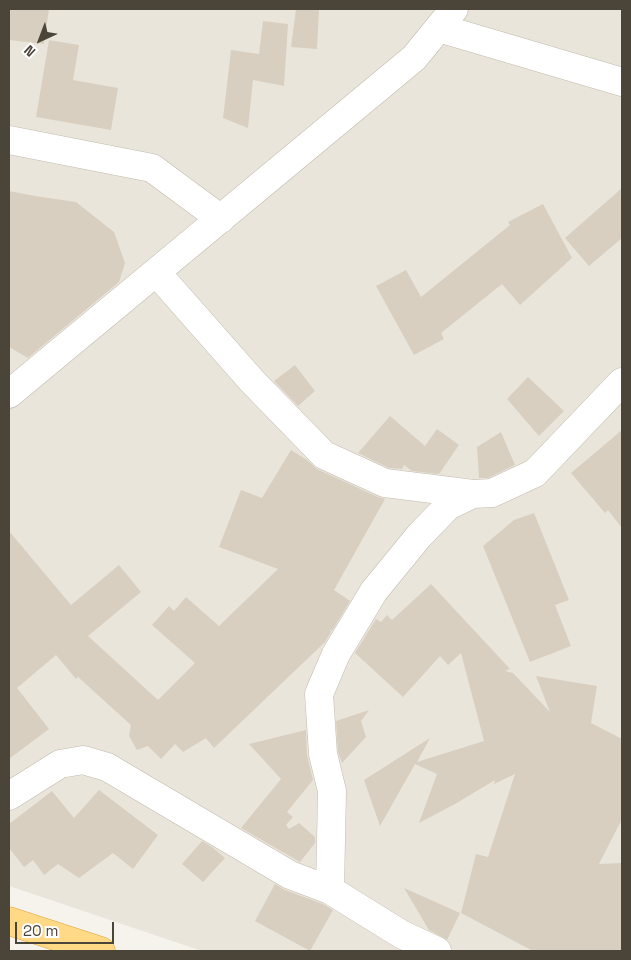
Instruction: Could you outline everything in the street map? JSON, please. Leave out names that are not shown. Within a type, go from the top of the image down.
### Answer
[{"type":"highway","points":[[9,921],[101,951]]},
{"type":"street","points":[[9,394],[414,58],[447,18],[622,82]]},
{"type":"street","points":[[9,140],[152,168],[221,219]]},
{"type":"street","points":[[156,272],[252,382],[324,455],[386,483],[473,494],[492,493],[535,473],[622,382]]},
{"type":"street","points":[[330,890],[332,791],[324,754],[319,694],[336,654],[374,591],[419,536],[448,506],[473,494]]},
{"type":"street","points":[[9,796],[60,764],[83,760],[107,767],[290,875],[330,890],[401,934],[437,951]]},
{"type":"shaded area","points":[[9,9],[622,9],[622,951],[202,951],[9,886]]},
{"type":"building","points":[[9,9],[49,9],[44,44],[9,40]]},
{"type":"building","points":[[296,9],[319,9],[317,49],[291,47]]},
{"type":"building","points":[[263,21],[288,24],[284,86],[253,80],[248,128],[223,118],[231,50],[259,54]]},
{"type":"building","points":[[49,40],[79,45],[73,80],[118,88],[111,130],[36,117]]},
{"type":"building","points":[[622,188],[622,238],[589,266],[565,238]]},
{"type":"building","points":[[9,191],[76,202],[114,232],[125,263],[119,282],[28,358],[9,347]]},
{"type":"building","points":[[543,204],[572,258],[520,305],[502,284],[441,333],[444,339],[414,355],[376,286],[406,270],[421,297],[510,225],[508,222]]},
{"type":"building","points":[[295,365],[315,391],[298,406],[274,381]]},
{"type":"building","points":[[528,377],[564,411],[539,436],[507,399]]},
{"type":"building","points":[[390,416],[425,446],[437,429],[459,445],[439,474],[412,471],[404,465],[402,469],[389,468],[358,453]]},
{"type":"building","points":[[622,430],[622,528],[608,510],[605,513],[571,473]]},
{"type":"building","points":[[501,432],[515,465],[488,478],[479,478],[477,447]]},
{"type":"building","points":[[291,450],[317,469],[385,499],[334,590],[350,601],[332,631],[330,629],[331,632],[325,642],[214,748],[206,738],[183,752],[175,744],[161,759],[148,746],[137,750],[129,736],[131,725],[78,677],[76,679],[56,655],[17,688],[49,729],[9,759],[9,531],[71,605],[119,565],[141,592],[88,636],[158,700],[195,663],[152,625],[169,606],[174,611],[186,597],[219,626],[278,569],[219,547],[241,490],[262,498]]},
{"type":"building","points":[[534,513],[569,600],[555,605],[571,646],[530,662],[483,546],[514,520]]},
{"type":"building","points":[[431,584],[510,669],[505,671],[513,673],[550,712],[536,676],[597,686],[591,723],[622,739],[622,819],[599,864],[622,863],[622,951],[533,951],[461,913],[476,854],[488,857],[515,774],[494,784],[495,780],[419,823],[437,774],[415,764],[380,826],[364,780],[430,738],[417,762],[484,741],[461,653],[448,665],[440,656],[403,697],[355,653],[376,619],[381,622],[387,615],[392,620]]},
{"type":"building","points":[[369,710],[361,721],[366,737],[342,763],[338,752],[336,721]]},
{"type":"building","points":[[306,730],[307,755],[313,780],[287,812],[293,817],[286,825],[289,829],[299,823],[315,837],[315,843],[300,862],[241,828],[281,779],[249,744]]},
{"type":"building","points":[[99,790],[158,835],[133,869],[113,853],[79,878],[58,864],[44,875],[33,860],[24,867],[9,848],[9,824],[52,791],[74,818]]},
{"type":"building","points":[[202,841],[225,858],[203,882],[182,864]]},
{"type":"building","points":[[275,884],[333,910],[310,951],[255,921]]},
{"type":"building","points":[[404,888],[460,913],[447,940],[429,930]]}]
